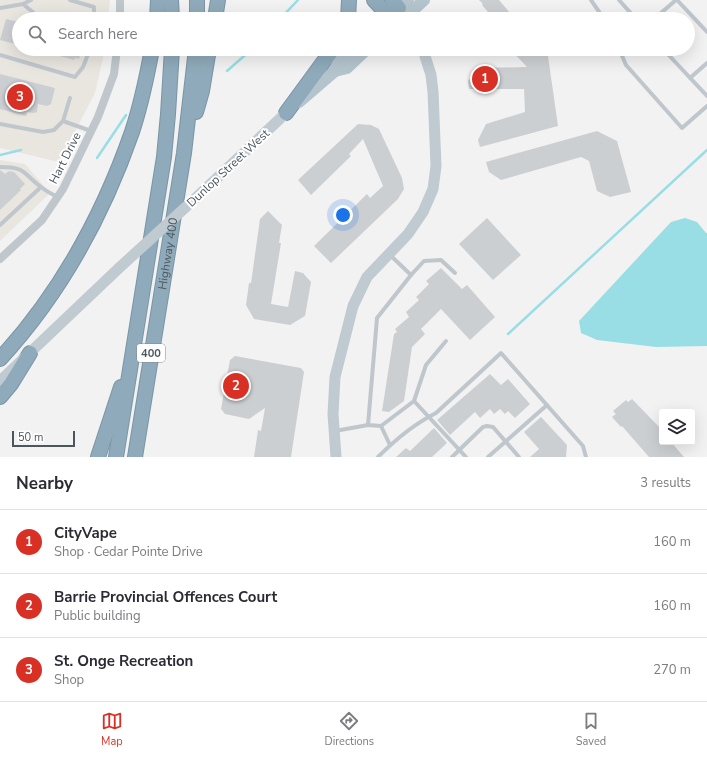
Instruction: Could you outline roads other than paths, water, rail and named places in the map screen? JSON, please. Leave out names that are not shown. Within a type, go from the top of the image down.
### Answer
[{"type":"highway","points":[[157,12],[158,0]]},
{"type":"highway","points":[[172,0],[172,12]]},
{"type":"highway","points":[[197,0],[197,12]]},
{"type":"highway","points":[[216,12],[218,0]]},
{"type":"highway","points":[[348,12],[349,0]]},
{"type":"highway","points":[[374,0],[396,12]]},
{"type":"highway","points":[[0,359],[12,346],[48,299],[69,267],[91,227],[111,185],[132,131],[150,56]]},
{"type":"highway","name":"Highway 400","points":[[116,457],[164,157],[172,56]]},
{"type":"highway","name":"Highway 400","points":[[135,457],[184,152],[195,56]]},
{"type":"highway","points":[[184,152],[202,91],[208,56]]},
{"type":"highway","points":[[286,113],[328,56]]},
{"type":"highway","points":[[98,457],[134,348]]},
{"type":"highway","points":[[0,397],[11,384],[30,353]]},
{"type":"main road","points":[[400,12],[424,0]]},
{"type":"main road","name":"Dunlop Street West","points":[[335,71],[339,60],[344,56]]},
{"type":"main road","name":"Dunlop Street West","points":[[286,113],[335,71],[346,68],[359,56]]},
{"type":"street","points":[[120,0],[120,12]]},
{"type":"street","name":"Hart Drive","points":[[0,259],[42,220],[58,198],[98,116],[114,74],[116,56]]},
{"type":"street","points":[[336,457],[333,414],[335,377],[353,306],[367,277],[408,234],[423,212],[433,189],[436,166],[433,92],[431,74],[424,56]]},
{"type":"street","name":"Dunlop Street West","points":[[0,381],[286,113]]},
{"type":"lane","points":[[0,8],[23,4],[31,0]]},
{"type":"lane","points":[[70,0],[94,7],[94,12]]},
{"type":"lane","points":[[591,0],[599,12]]},
{"type":"lane","points":[[619,0],[630,12]]},
{"type":"lane","points":[[662,12],[676,0],[688,12]]},
{"type":"lane","points":[[23,4],[33,12]]},
{"type":"lane","points":[[695,20],[707,32]]},
{"type":"lane","points":[[0,55],[75,77],[83,67],[87,56]]},
{"type":"lane","points":[[622,56],[626,65],[682,128],[707,106]]},
{"type":"lane","points":[[670,56],[707,96]]},
{"type":"lane","points":[[690,78],[707,63]]},
{"type":"lane","points":[[0,124],[43,132],[54,130],[63,121],[70,98]]},
{"type":"lane","points":[[63,121],[91,132]]},
{"type":"lane","points":[[0,167],[14,167],[24,171],[41,188],[58,198]]},
{"type":"lane","points":[[0,225],[41,188]]},
{"type":"lane","points":[[389,254],[411,275]]},
{"type":"lane","points":[[368,424],[378,318],[411,275],[424,262],[441,260],[455,273]]},
{"type":"lane","points":[[334,431],[368,424],[381,426],[414,401],[426,365],[446,341]]},
{"type":"lane","points":[[378,457],[390,445],[428,417],[436,413],[501,353],[583,446],[586,457]]},
{"type":"lane","points":[[414,401],[466,457]]},
{"type":"lane","points":[[488,457],[547,405]]},
{"type":"lane","points":[[381,426],[390,445]]},
{"type":"lane","points":[[452,457],[483,427],[487,426],[493,427],[520,457]]},
{"type":"water","points":[[685,218],[697,222],[707,233],[707,346],[656,347],[597,340],[581,333],[579,321],[671,222]]},
{"type":"waterway","points":[[287,12],[298,0]]},
{"type":"waterway","points":[[227,71],[244,56]]},
{"type":"waterway","points":[[97,158],[126,115]]},
{"type":"waterway","points":[[0,155],[21,150]]},
{"type":"waterway","points":[[508,334],[707,150]]},
{"type":"place","name":"CityVape","points":[[485,79]]},
{"type":"place","name":"St. Onge Recreation","points":[[20,97]]},
{"type":"place","name":"Barrie Provincial Offences Court","points":[[236,386]]}]
